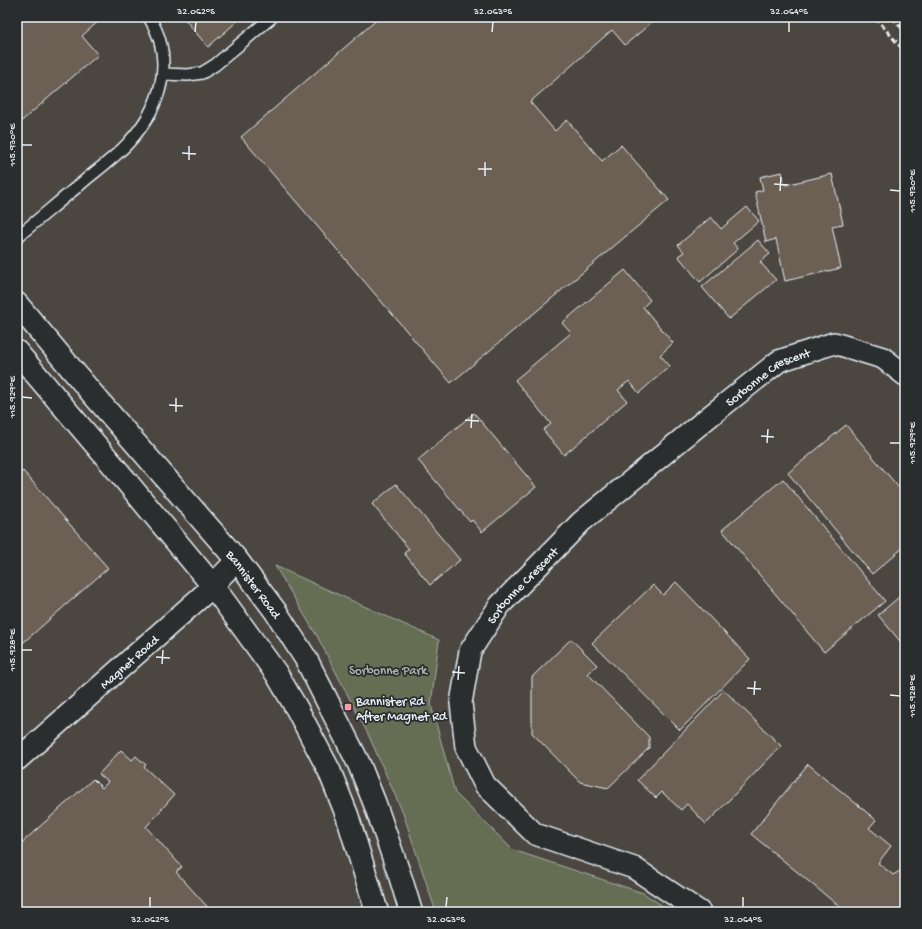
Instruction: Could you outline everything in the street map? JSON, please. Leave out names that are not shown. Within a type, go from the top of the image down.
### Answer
[{"type":"main road","name":"Bannister Road","points":[[17,304],[90,391],[237,560],[276,612],[306,659],[359,764],[375,804],[411,912]]},
{"type":"main road","points":[[17,352],[213,586],[276,673],[329,770],[347,815],[377,912]]},
{"type":"street","name":"Sorbonne Crescent","points":[[700,912],[634,868],[535,834],[485,785],[466,747],[461,703],[470,651],[500,605],[581,522],[779,361],[834,342],[883,358],[905,375]]},
{"type":"street","name":"Magnet Road","points":[[17,760],[213,586],[237,560]]},
{"type":"lane","points":[[17,237],[129,143],[145,122],[155,105],[160,89],[163,74],[164,55],[157,29],[149,17]]},
{"type":"lane","points":[[163,74],[188,75],[202,73],[214,65],[272,17]]},
{"type":"shaded area","points":[[17,17],[905,17],[905,912],[17,912]]},
{"type":"green space","name":"Sorbonne Park","points":[[275,566],[439,640],[431,705],[455,793],[513,850],[643,893],[672,912],[436,912],[403,813],[368,734],[317,636]]},
{"type":"building","points":[[17,17],[103,17],[82,36],[98,55],[17,125]]},
{"type":"building","points":[[183,17],[242,17],[208,47]]},
{"type":"building","points":[[380,17],[658,17],[625,45],[612,30],[530,102],[555,131],[567,120],[602,161],[621,145],[669,200],[451,383],[241,137]]},
{"type":"building","points":[[782,172],[785,185],[832,174],[843,224],[832,226],[841,268],[785,281],[776,239],[766,242],[755,192],[763,190],[760,177]]},
{"type":"building","points":[[747,207],[759,221],[733,243],[738,249],[700,282],[678,256],[684,252],[678,245],[711,217],[721,229]]},
{"type":"building","points":[[758,240],[770,254],[760,262],[776,280],[729,319],[702,287]]},
{"type":"building","points":[[625,270],[650,300],[643,307],[673,343],[660,355],[670,366],[639,393],[629,381],[618,390],[627,401],[564,455],[543,430],[551,424],[515,380],[571,333],[562,323]]},
{"type":"building","points":[[474,413],[536,487],[482,532],[472,520],[470,522],[418,460]]},
{"type":"building","points":[[846,425],[905,495],[905,546],[872,574],[788,473]]},
{"type":"building","points":[[23,471],[108,568],[17,648],[17,476]]},
{"type":"building","points":[[783,479],[885,601],[824,652],[722,530]]},
{"type":"building","points":[[396,484],[460,560],[430,585],[404,553],[409,549],[372,504]]},
{"type":"building","points":[[676,582],[750,659],[680,730],[592,643],[653,585],[663,595]]},
{"type":"building","points":[[905,592],[905,647],[878,615]]},
{"type":"building","points":[[571,639],[597,665],[588,674],[649,737],[649,748],[608,788],[580,782],[532,733],[532,677]]},
{"type":"building","points":[[724,690],[781,746],[706,824],[687,804],[681,810],[662,792],[656,798],[637,780]]},
{"type":"building","points":[[121,750],[132,760],[136,756],[146,765],[144,767],[174,795],[146,827],[182,867],[176,872],[212,912],[17,912],[17,847],[93,779],[102,788],[108,782],[99,774]]},
{"type":"building","points":[[808,764],[876,820],[869,828],[891,846],[878,863],[893,875],[905,868],[905,912],[846,912],[751,834]]},
{"type":"railway","points":[[875,17],[905,52]]},
{"type":"railway","points":[[892,17],[905,32]]},
{"type":"place","name":"Bannister Rd After Magnet Rd","points":[[348,707]]}]
